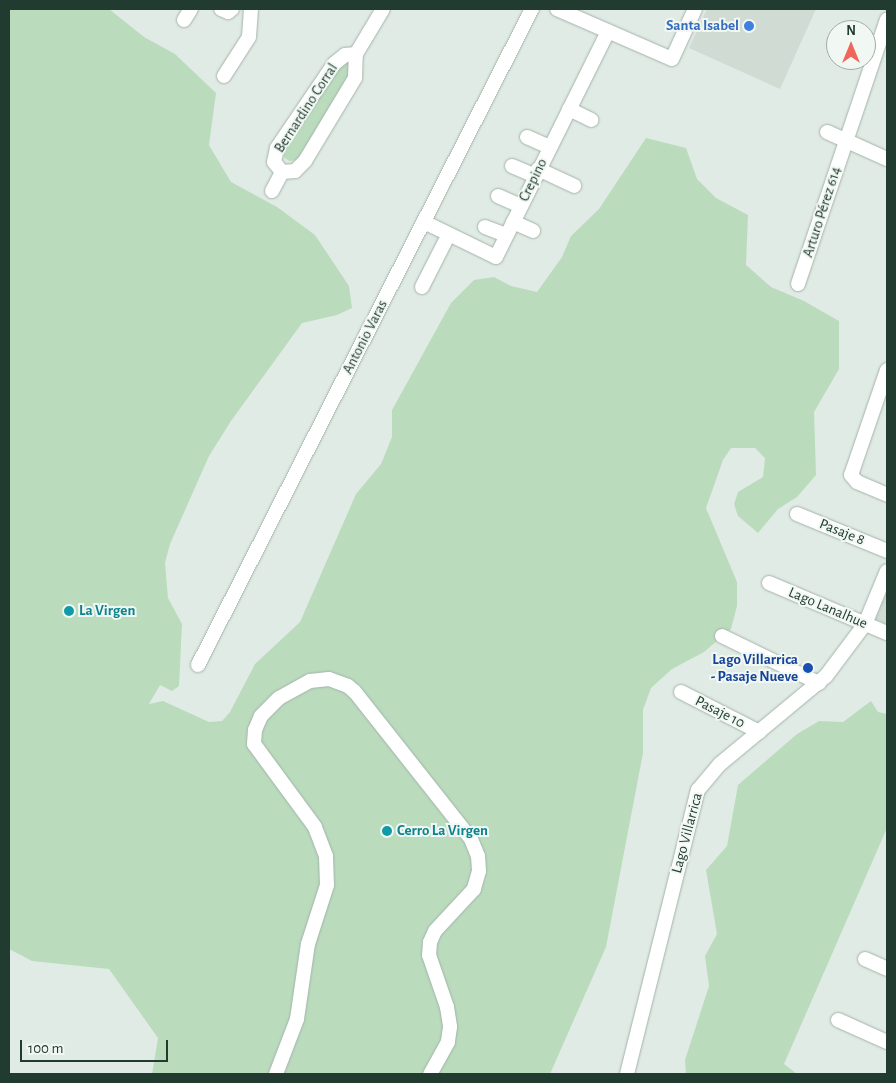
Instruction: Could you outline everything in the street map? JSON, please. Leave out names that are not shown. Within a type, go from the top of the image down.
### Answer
[{"type":"street","points":[[224,76],[248,37],[251,9]]},
{"type":"street","name":"Bernardino Corral","points":[[282,172],[295,171],[305,161],[355,78],[356,54],[383,9]]},
{"type":"street","name":"Antonio Varas","points":[[198,665],[532,9]]},
{"type":"street","points":[[557,9],[672,59],[695,9]]},
{"type":"street","name":"Arturo Pérez 614","points":[[798,284],[887,20]]},
{"type":"street","name":"Crepino","points":[[424,222],[496,257],[608,31]]},
{"type":"street","name":"Bernardino Corral","points":[[282,172],[274,162],[277,148],[334,64],[345,55],[356,54]]},
{"type":"street","points":[[569,109],[592,120]]},
{"type":"street","points":[[827,132],[887,159]]},
{"type":"street","points":[[527,137],[549,147]]},
{"type":"street","points":[[512,166],[574,186]]},
{"type":"street","name":"Bernardino Corral","points":[[272,191],[282,172]]},
{"type":"street","points":[[498,196],[520,206]]},
{"type":"street","points":[[513,222],[532,231]]},
{"type":"street","points":[[485,227],[506,236]]},
{"type":"street","points":[[422,287],[449,234]]},
{"type":"street","points":[[887,370],[851,471],[852,478],[887,495]]},
{"type":"street","name":"Pasaje 8","points":[[797,514],[887,551]]},
{"type":"street","name":"Lago Villarrica","points":[[627,1074],[694,799],[710,774],[819,683],[865,624],[887,571]]},
{"type":"street","name":"Lago Lanalhue","points":[[769,583],[887,633]]},
{"type":"street","points":[[722,636],[819,683]]},
{"type":"street","points":[[276,1074],[297,1019],[308,944],[327,885],[326,856],[315,828],[254,744],[255,730],[261,716],[279,698],[310,681],[329,680],[348,686],[355,692],[471,839],[478,856],[479,870],[474,889],[457,911],[435,931],[430,942],[429,955],[447,1007],[450,1027],[448,1042],[430,1074]]},
{"type":"street","name":"Pasaje 10","points":[[681,692],[758,732]]},
{"type":"street","points":[[865,959],[887,969]]},
{"type":"street","points":[[838,1020],[887,1042]]},
{"type":"shaded area","name":"Santa Isabel","points":[[707,9],[816,9],[780,89],[689,48]]},
{"type":"shaded area","points":[[887,591],[887,624],[875,619]]},
{"type":"green space","points":[[9,9],[109,9],[144,37],[175,54],[216,93],[209,145],[231,182],[277,207],[315,235],[349,286],[352,308],[337,315],[302,323],[231,421],[209,456],[170,544],[165,563],[168,598],[182,624],[179,686],[172,691],[160,685],[149,704],[163,701],[209,722],[222,721],[230,712],[255,664],[300,622],[356,494],[381,464],[392,437],[392,410],[451,303],[474,280],[494,277],[511,286],[537,292],[562,257],[571,236],[599,209],[646,138],[686,148],[697,179],[716,198],[748,215],[746,265],[771,287],[804,301],[839,321],[839,369],[814,412],[816,475],[797,497],[778,509],[758,533],[738,516],[734,504],[738,492],[763,477],[765,458],[755,448],[731,448],[723,460],[706,508],[737,582],[737,606],[731,629],[704,652],[672,669],[651,688],[643,710],[643,753],[606,947],[550,1074],[152,1074],[158,1038],[109,969],[32,961],[9,949]]},
{"type":"green space","points":[[347,59],[352,62],[353,72],[299,160],[289,161],[284,157],[283,148],[337,67]]},
{"type":"green space","points":[[871,701],[878,712],[887,714],[887,828],[784,1064],[797,1074],[686,1074],[685,1060],[709,986],[705,956],[717,934],[706,870],[727,846],[738,785],[797,734],[819,721],[843,722]]},
{"type":"place","name":"Santa Isabel","points":[[749,26]]},
{"type":"place","name":"La Virgen","points":[[69,611]]},
{"type":"place","name":"Lago Villarrica - Pasaje Nueve","points":[[808,668]]},
{"type":"place","name":"Cerro La Virgen","points":[[387,831]]}]
